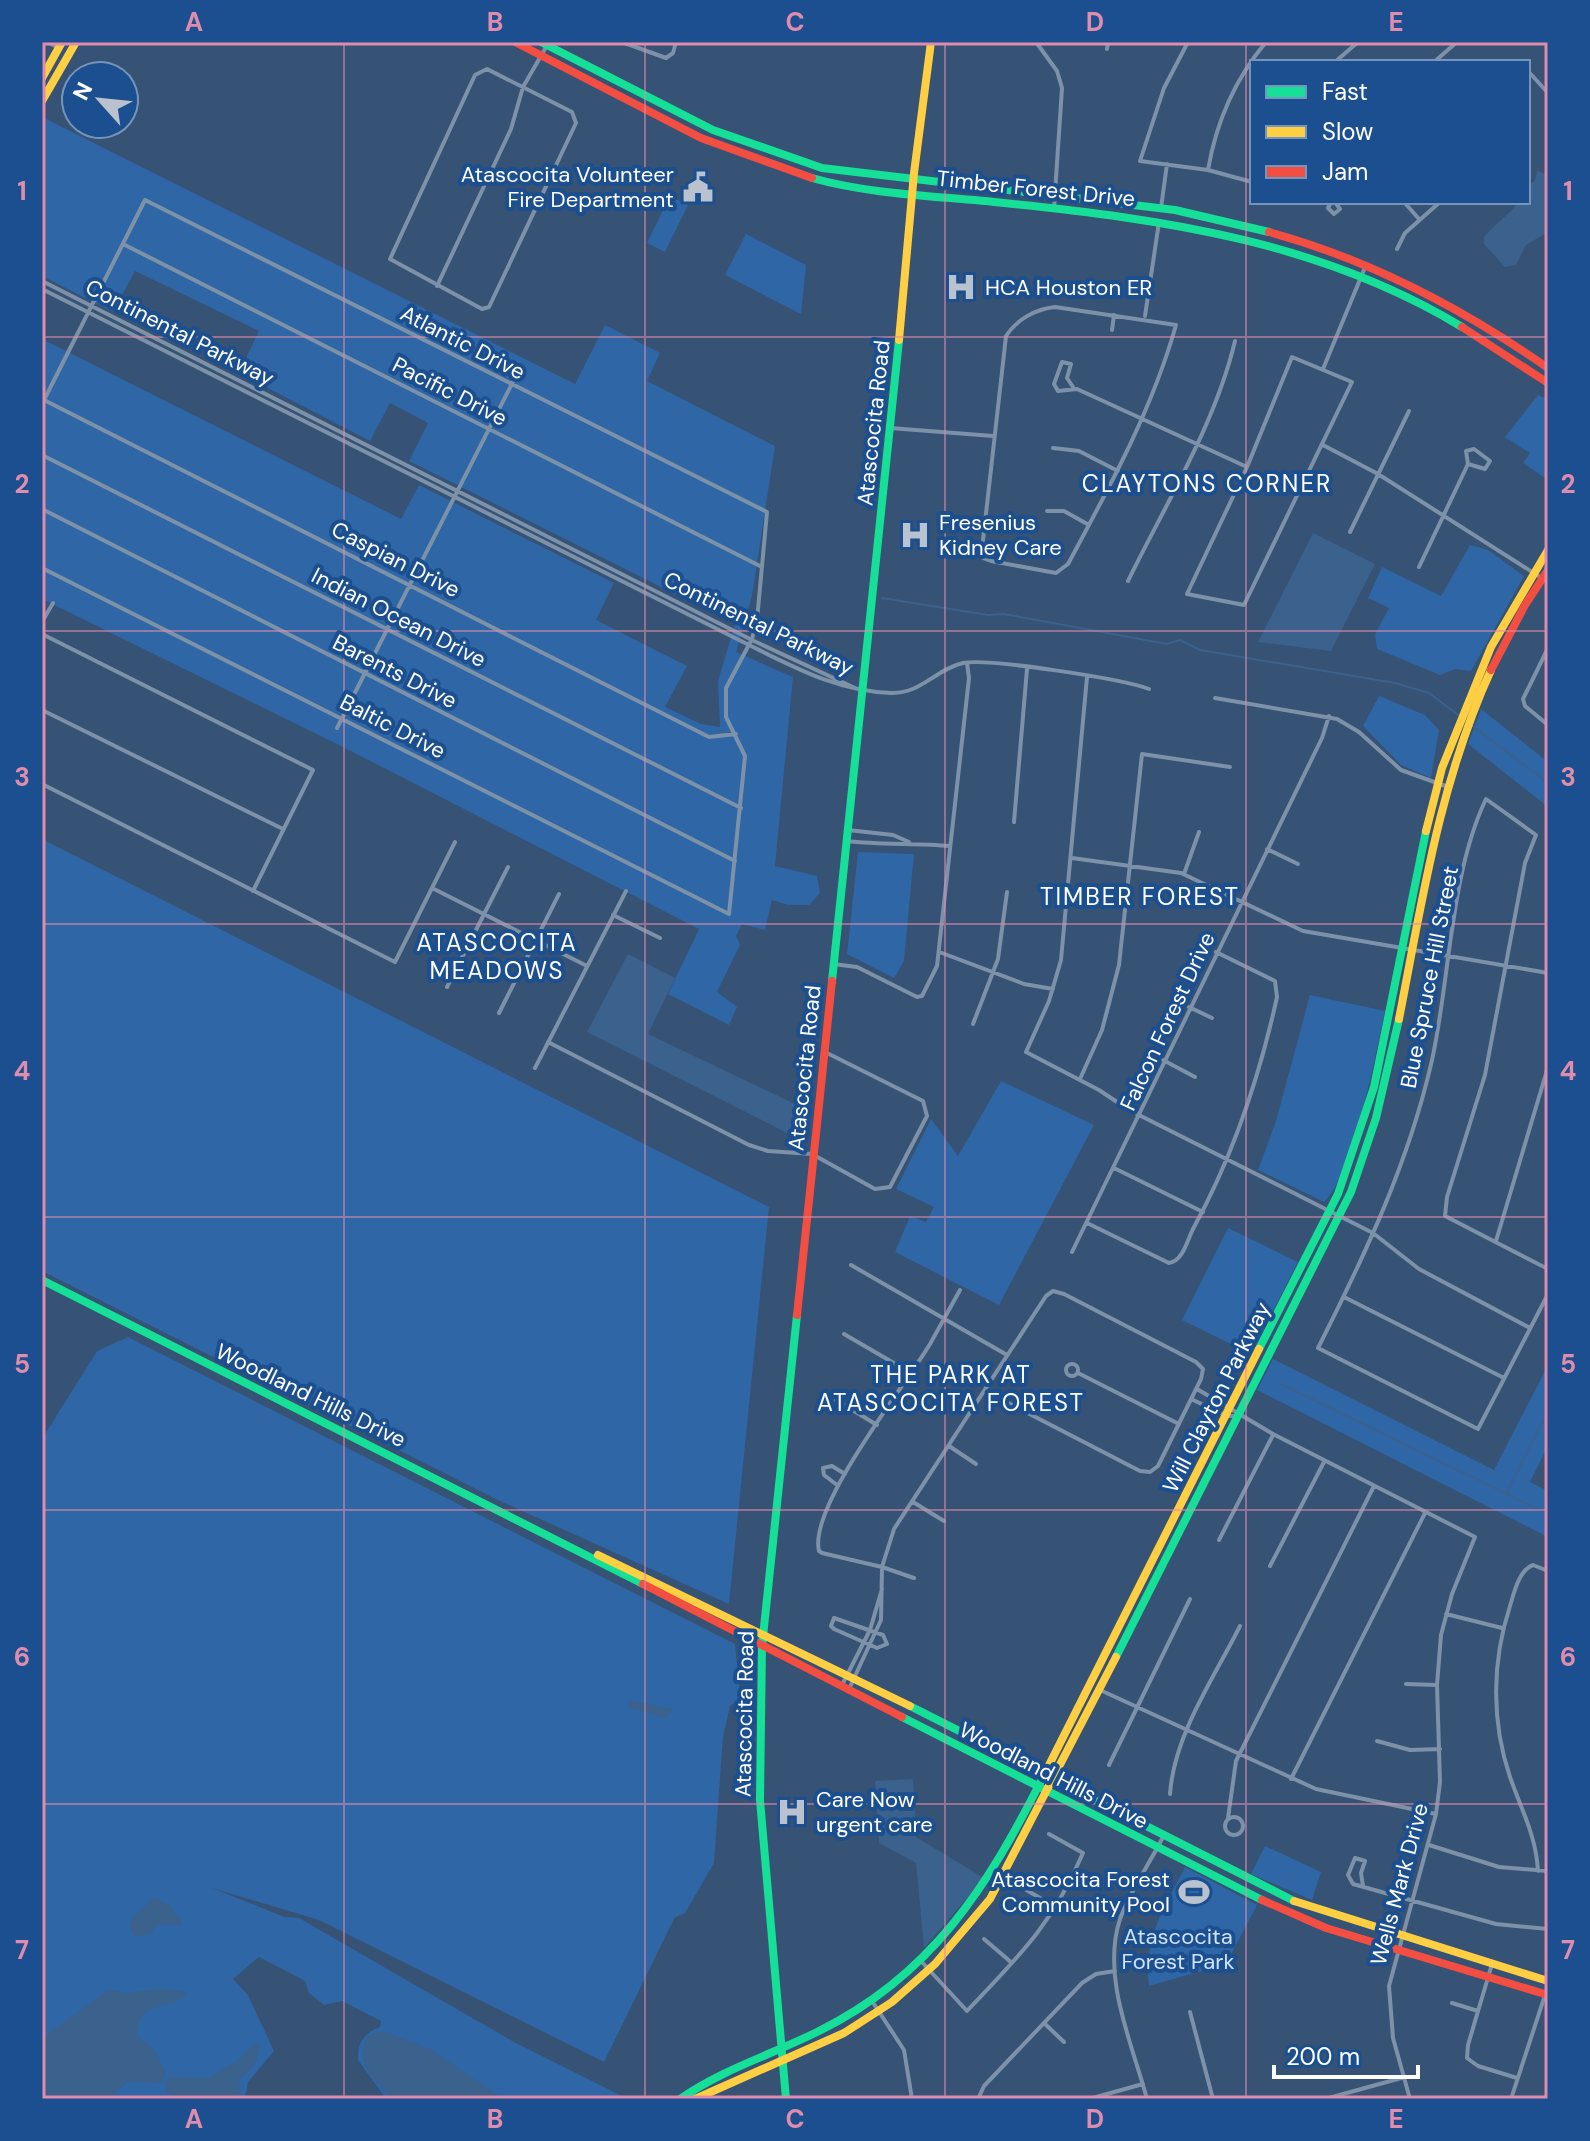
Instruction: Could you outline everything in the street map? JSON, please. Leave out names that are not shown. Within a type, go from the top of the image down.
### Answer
[{"type":"main road","points":[[69,59],[70,42]]},
{"type":"main road","points":[[42,101],[69,59],[76,42]]},
{"type":"main road","name":"Timber Forest Drive","points":[[515,42],[724,147],[779,169],[845,185],[1159,220],[1269,244],[1362,276],[1431,310],[1548,383]]},
{"type":"main road","name":"Atascocita Road","points":[[786,2099],[760,1800],[762,1646],[890,428],[913,181],[931,42]]},
{"type":"main road","name":"Timber Forest Drive","points":[[546,43],[726,135],[782,158],[827,170],[1161,208],[1272,232],[1366,265],[1437,298],[1548,368]]},
{"type":"main road","points":[[57,76],[63,54],[61,45]]},
{"type":"main road","points":[[42,78],[61,45]]},
{"type":"main road","points":[[1159,220],[1161,208]]},
{"type":"main road","points":[[1431,310],[1437,298]]},
{"type":"main road","name":"Will Clayton Parkway","points":[[692,2097],[782,2047],[832,2025],[872,2001],[921,1961],[998,1873],[1048,1792],[1298,1299],[1373,1133],[1407,950],[1448,787],[1491,673],[1543,575],[1548,550]]},
{"type":"main road","name":"Will Clayton Parkway","points":[[1407,950],[1415,872],[1437,784],[1458,723],[1481,669],[1543,575]]},
{"type":"main road","points":[[1481,669],[1491,673]]},
{"type":"main road","points":[[1415,872],[1426,873]]},
{"type":"main road","name":"Will Clayton Parkway","points":[[680,2099],[692,2097],[830,2040],[878,2011],[928,1970],[975,1921],[1037,1786],[1230,1411],[1329,1210],[1361,1131],[1391,1035]]},
{"type":"main road","points":[[1361,1131],[1373,1133]]},
{"type":"main road","name":"Woodland Hills Drive","points":[[42,1280],[563,1541],[762,1646],[1290,1913],[1488,1976],[1547,1989]]},
{"type":"main road","points":[[1288,1295],[1298,1299]]},
{"type":"main road","points":[[1185,1499],[1195,1504]]},
{"type":"main road","name":"Woodland Hills Drive","points":[[563,1541],[764,1632],[1304,1906],[1492,1964],[1547,1989]]},
{"type":"main road","points":[[1138,1590],[1149,1595]]},
{"type":"main road","points":[[936,1735],[943,1724]]},
{"type":"street","points":[[47,42],[61,45]]},
{"type":"street","points":[[622,42],[666,58],[673,53],[676,42]]},
{"type":"street","points":[[1036,42],[1062,83],[1054,208]]},
{"type":"street","points":[[1107,49],[1108,42]]},
{"type":"street","points":[[1188,42],[1164,88],[1140,161],[1208,170],[1250,181]]},
{"type":"street","points":[[1253,60],[1266,42]]},
{"type":"street","points":[[1337,60],[1358,42]]},
{"type":"street","points":[[1436,60],[1457,42]]},
{"type":"street","points":[[437,286],[511,129],[523,87],[542,56],[546,43]]},
{"type":"street","points":[[1208,170],[1223,113],[1250,65]]},
{"type":"street","points":[[483,69],[523,87],[576,117],[489,307],[481,309],[390,259],[475,75],[483,69]]},
{"type":"street","points":[[1530,73],[1548,93]]},
{"type":"street","points":[[1161,208],[1167,164]]},
{"type":"street","name":"Atlantic Drive","points":[[123,244],[145,200],[767,512],[762,567]]},
{"type":"street","points":[[1406,204],[1419,219]]},
{"type":"street","points":[[1397,249],[1405,233],[1438,204]]},
{"type":"street","points":[[1144,317],[1159,220]]},
{"type":"street","points":[[43,402],[123,244]]},
{"type":"street","name":"Pacific Drive","points":[[123,244],[762,567]]},
{"type":"street","points":[[1323,369],[1366,265]]},
{"type":"street","name":"Continental Parkway","points":[[42,281],[749,645],[841,688],[861,690]]},
{"type":"street","name":"Continental Parkway","points":[[42,289],[836,681],[861,690]]},
{"type":"street","points":[[1055,307],[1144,317],[1176,325],[1161,378],[1118,471],[1060,571],[983,558],[1003,350],[1012,326],[1039,309],[1055,307]]},
{"type":"street","points":[[1112,330],[1114,315]]},
{"type":"street","points":[[1128,581],[1195,444],[1221,385],[1235,341]]},
{"type":"street","points":[[1292,357],[1323,369],[1352,382],[1244,605],[1187,594],[1247,467],[1292,357]]},
{"type":"street","points":[[1073,387],[1058,391],[1054,388],[1062,362],[1071,364],[1067,378],[1073,387],[1247,467]]},
{"type":"street","points":[[337,728],[519,370]]},
{"type":"street","name":"Caspian Drive","points":[[43,402],[709,737],[736,734]]},
{"type":"street","points":[[1350,532],[1409,411]]},
{"type":"street","points":[[890,428],[993,436]]},
{"type":"street","points":[[1323,445],[1378,474],[1543,575]]},
{"type":"street","points":[[1053,448],[1079,451],[1118,471]]},
{"type":"street","points":[[1419,567],[1468,464],[1465,454],[1472,448],[1490,461],[1485,469],[1468,464]]},
{"type":"street","name":"Indian Ocean Drive","points":[[42,455],[741,808]]},
{"type":"street","name":"Barents Drive","points":[[42,509],[735,861]]},
{"type":"street","points":[[1047,511],[1064,511],[1089,525]]},
{"type":"street","points":[[735,861],[745,756],[726,717],[726,688],[752,639],[762,567]]},
{"type":"street","name":"Baltic Drive","points":[[42,568],[729,914],[735,861]]},
{"type":"street","points":[[42,622],[53,603]]},
{"type":"street","points":[[42,634],[313,770],[253,891]]},
{"type":"street","points":[[1548,648],[1523,703],[1548,725]]},
{"type":"street","points":[[861,690],[894,693],[913,690],[952,667],[967,663],[1027,668],[1149,689]]},
{"type":"street","points":[[833,964],[857,967],[920,997],[941,953],[969,678],[967,663]]},
{"type":"street","points":[[1014,822],[1027,668]]},
{"type":"street","points":[[1087,677],[1061,960],[1053,989],[1026,1052],[1080,1079],[1140,1115],[1373,1233],[1419,1269],[1530,1328]]},
{"type":"street","points":[[836,681],[841,688]]},
{"type":"street","points":[[1215,698],[1329,716],[1359,732],[1401,770],[1448,787]]},
{"type":"street","points":[[42,710],[283,829]]},
{"type":"street","name":"Falcon Forest Drive","points":[[1072,1252],[1329,716]]},
{"type":"street","points":[[1080,1079],[1102,1030],[1114,991],[1142,754],[1230,767]]},
{"type":"street","points":[[42,784],[395,962],[455,842]]},
{"type":"street","name":"Blue Spruce Hill Street","points":[[1504,1378],[1478,1429],[1318,1348],[1397,1179],[1422,1099],[1443,1004],[1461,884],[1486,799],[1536,835],[1525,863],[1505,966]]},
{"type":"street","points":[[847,830],[893,835],[912,843]]},
{"type":"street","points":[[1184,874],[1199,832]]},
{"type":"street","points":[[846,841],[893,846],[912,843],[950,846]]},
{"type":"street","points":[[1267,849],[1298,864]]},
{"type":"street","points":[[1072,858],[1184,874],[1303,931],[1548,973]]},
{"type":"street","points":[[447,987],[508,867]]},
{"type":"street","points":[[432,888],[587,966]]},
{"type":"street","points":[[535,1068],[626,891]]},
{"type":"street","points":[[973,1024],[1002,941],[1007,892]]},
{"type":"street","points":[[499,1013],[559,894]]},
{"type":"street","points":[[613,915],[660,938]]},
{"type":"street","points":[[1087,1223],[1163,1262],[1175,1262],[1203,1212],[1228,1159],[1262,1062],[1277,997],[1276,982],[1216,952]]},
{"type":"street","points":[[941,953],[1024,984],[1053,989]]},
{"type":"street","points":[[1505,966],[1480,1093],[1447,1197],[1445,1216],[1548,1269]]},
{"type":"street","points":[[1189,1007],[1212,1018]]},
{"type":"street","points":[[548,1042],[749,1145],[768,1151],[812,1154],[875,1189],[885,1190],[890,1187],[927,1116],[923,1101],[823,1051]]},
{"type":"street","points":[[1163,1060],[1195,1077]]},
{"type":"street","points":[[1496,1241],[1547,1079],[1548,1067]]},
{"type":"street","points":[[1114,1168],[1203,1212]]},
{"type":"street","points":[[851,1265],[1007,1355]]},
{"type":"street","points":[[914,1578],[819,1551],[818,1536],[838,1486],[960,1290]]},
{"type":"street","points":[[845,1687],[876,1633],[883,1608],[882,1567],[888,1541],[1046,1296],[1053,1291],[1064,1294],[1199,1366],[1203,1373],[1161,1459],[1150,1472],[1140,1471],[985,1391]]},
{"type":"street","points":[[1344,1297],[1504,1378],[1548,1294]]},
{"type":"street","points":[[844,1334],[911,1373]]},
{"type":"street","points":[[1078,1373],[1179,1424]]},
{"type":"street","points":[[1197,1389],[1239,1416],[1426,1512],[1291,1779]]},
{"type":"street","points":[[1191,1399],[1239,1416]]},
{"type":"street","points":[[836,1400],[877,1425]]},
{"type":"street","points":[[1219,1540],[1273,1434]]},
{"type":"street","points":[[949,1446],[976,1464]]},
{"type":"street","points":[[1270,1566],[1324,1461]]},
{"type":"street","points":[[838,1486],[824,1475],[823,1468],[832,1466],[845,1474]]},
{"type":"street","points":[[1228,1818],[1242,1823],[1241,1833],[1226,1830],[1224,1822],[1228,1818],[1232,1775],[1239,1755],[1374,1486]]},
{"type":"street","points":[[913,1502],[944,1521]]},
{"type":"street","name":"Wells Mark Drive","points":[[1410,2099],[1388,2010],[1391,1975],[1436,1814],[1440,1749],[1437,1685],[1446,1614],[1475,1537],[1426,1512]]},
{"type":"street","points":[[1538,1871],[1535,1839],[1510,1778],[1498,1722],[1496,1671],[1502,1628],[1523,1571],[1529,1565],[1548,1571]]},
{"type":"street","points":[[851,1676],[870,1630],[883,1583]]},
{"type":"street","points":[[1109,1765],[1190,1599]]},
{"type":"street","points":[[1446,1614],[1502,1628]]},
{"type":"street","points":[[839,1618],[876,1633],[883,1635],[887,1644],[883,1648],[863,1643],[834,1629],[831,1621],[839,1618]]},
{"type":"street","points":[[1170,1794],[1172,1770],[1188,1731],[1240,1626]]},
{"type":"street","points":[[1406,1684],[1437,1685]]},
{"type":"street","points":[[1100,1690],[1291,1779],[1338,1795],[1436,1814]]},
{"type":"street","points":[[1377,1741],[1410,1750],[1440,1749]]},
{"type":"street","points":[[921,1961],[967,2011],[1057,1908],[1083,1853],[1049,1834]]},
{"type":"street","points":[[1147,2099],[1115,1971],[1116,1934],[1121,1915],[1163,1837]]},
{"type":"street","points":[[1429,1845],[1499,1867],[1548,1871]]},
{"type":"street","points":[[1363,1886],[1361,1873],[1365,1861],[1355,1858],[1349,1880],[1363,1886],[1496,1924],[1548,1929]]},
{"type":"street","points":[[998,1873],[1057,1908]]},
{"type":"street","points":[[984,1939],[1012,1963]]},
{"type":"street","points":[[1492,1964],[1467,2058],[1478,2066],[1517,2078]]},
{"type":"street","points":[[978,2099],[984,2086],[1089,1978],[1115,1971]]},
{"type":"street","points":[[1511,2099],[1547,1989]]},
{"type":"street","points":[[872,2001],[906,2055],[912,2099]]},
{"type":"street","points":[[1452,2003],[1478,2011]]},
{"type":"street","points":[[1190,2012],[1213,2099]]},
{"type":"street","points":[[1044,2023],[1064,2042]]},
{"type":"street","points":[[1325,2099],[1405,2077]]},
{"type":"street","points":[[1089,2099],[1143,2084]]},
{"type":"green space","points":[[42,117],[60,126],[60,140],[88,140],[575,384],[605,325],[660,353],[647,381],[775,446],[752,596],[736,652],[793,677],[775,866],[817,876],[820,893],[809,905],[788,905],[772,900],[765,930],[742,924],[736,936],[740,945],[717,992],[737,1007],[729,1025],[668,994],[699,929],[339,745],[42,599],[42,339],[401,519],[419,485],[614,583],[596,620],[687,666],[665,707],[701,724],[720,727],[718,681],[735,624],[409,461],[428,423],[390,403],[370,441],[239,373],[259,331],[135,271],[113,312],[42,276]]},
{"type":"green space","points":[[670,196],[688,205],[665,252],[647,243]]},
{"type":"green space","points":[[746,234],[806,265],[801,314],[725,275]]},
{"type":"green space","points":[[1548,393],[1548,480],[1523,463],[1530,453],[1505,437],[1538,395],[1545,398]]},
{"type":"green space","points":[[1470,545],[1488,550],[1524,576],[1471,671],[1455,669],[1440,675],[1377,649],[1375,634],[1389,608],[1368,598],[1382,567],[1441,596]]},
{"type":"green space","points":[[1379,696],[1425,715],[1439,730],[1431,778],[1401,765],[1363,726]]},
{"type":"green space","points":[[1481,709],[1548,762],[1548,807],[1468,744]]},
{"type":"green space","points":[[42,839],[769,1207],[729,1604],[500,1501],[42,1271]]},
{"type":"green space","points":[[858,852],[914,854],[904,961],[894,978],[847,954]]},
{"type":"green space","points":[[1310,995],[1385,1011],[1354,1141],[1335,1188],[1324,1202],[1258,1170],[1276,1121]]},
{"type":"green space","points":[[1001,1081],[1094,1125],[999,1305],[895,1252],[910,1216],[926,1222],[934,1207],[896,1189],[931,1119],[958,1156]]},
{"type":"green space","points":[[1228,1228],[1298,1262],[1251,1354],[1182,1320]]},
{"type":"green space","points":[[128,1337],[735,1644],[740,1698],[730,1706],[723,1737],[714,1863],[685,1913],[675,1917],[604,2062],[319,1920],[212,1888],[285,1917],[299,1918],[514,2042],[628,2099],[386,2099],[358,2060],[363,2039],[380,2027],[381,2021],[342,2001],[324,2005],[309,1993],[305,1981],[259,1957],[233,1979],[248,1995],[274,2051],[248,2082],[245,2099],[42,2099],[42,1439],[97,1351]]},
{"type":"green space","points":[[1273,1359],[1494,1470],[1548,1365],[1548,1446],[1530,1482],[1548,1491],[1548,1537],[1257,1390]]},
{"type":"green space","points":[[1265,1846],[1321,1872],[1312,1900],[1251,1874]]},
{"type":"green space","name":"Atascocita Forest Park","points":[[1185,1867],[1257,1905],[1226,1964],[1149,1986],[1152,1939]]},
{"type":"shaded area","points":[[1537,171],[1548,174],[1548,232],[1526,245],[1516,265],[1505,267],[1484,244],[1484,237],[1516,204],[1530,204],[1530,184],[1535,180]]},
{"type":"shaded area","points":[[1313,533],[1375,564],[1331,651],[1258,642]]},
{"type":"shaded area","points":[[628,954],[675,978],[648,1034],[795,1104],[793,1136],[587,1032]]},
{"type":"shaded area","points":[[630,1700],[674,1710],[664,1718],[628,1707]]},
{"type":"shaded area","points":[[913,1779],[916,1837],[984,1878],[924,1948],[916,1863],[879,1843],[875,1781]]},
{"type":"shaded area","points":[[154,1898],[171,1906],[174,1914],[181,1918],[181,1925],[158,1924],[150,1934],[135,1937],[130,1928],[131,1920]]},
{"type":"shaded area","points":[[162,1989],[187,1992],[174,2002],[143,2015],[137,2036],[153,2048],[166,2072],[162,2083],[127,2082],[109,2099],[42,2099],[42,2038],[108,1990],[128,1993]]},
{"type":"shaded area","points":[[383,2031],[432,2050],[503,2099],[390,2099],[367,2070],[363,2055],[368,2036]]},
{"type":"shaded area","points":[[255,2043],[260,2046],[255,2064],[239,2080],[240,2099],[184,2099],[167,2092],[165,2084],[169,2077],[208,2078],[237,2061]]},
{"type":"waterway","points":[[882,598],[988,615],[1004,614],[1167,644],[1180,640],[1200,650],[1395,683],[1429,693],[1548,783]]},
{"type":"waterway","points":[[1281,1384],[1548,1514]]},
{"type":"waterway","points":[[1507,1492],[1548,1411]]},
{"type":"traffic: fast","points":[[541,42],[713,130],[822,168],[1175,210],[1269,232]]},
{"type":"traffic: fast","points":[[812,178],[883,192],[1123,217],[1240,239],[1354,274],[1409,298],[1462,327]]},
{"type":"traffic: fast","points":[[832,981],[899,340]]},
{"type":"traffic: fast","points":[[1259,1349],[1338,1194],[1374,1087],[1426,831]]},
{"type":"traffic: fast","points":[[1116,1657],[1351,1192],[1376,1118],[1399,1019]]},
{"type":"traffic: fast","points":[[42,1280],[643,1584]]},
{"type":"traffic: fast","points":[[786,2099],[760,1800],[762,1646],[797,1315]]},
{"type":"traffic: fast","points":[[910,1706],[1294,1901]]},
{"type":"traffic: fast","points":[[902,1717],[1262,1900]]},
{"type":"traffic: fast","points":[[680,2099],[730,2071],[817,2032],[893,1984],[925,1955],[978,1891],[1043,1777]]},
{"type":"traffic: slow","points":[[42,78],[62,42]]},
{"type":"traffic: slow","points":[[42,101],[76,42]]},
{"type":"traffic: slow","points":[[899,340],[914,173],[931,42]]},
{"type":"traffic: slow","points":[[1426,831],[1442,768],[1491,647],[1548,550]]},
{"type":"traffic: slow","points":[[1399,1019],[1434,842],[1458,755],[1491,670]]},
{"type":"traffic: slow","points":[[1043,1777],[1259,1349]]},
{"type":"traffic: slow","points":[[598,1555],[910,1706]]},
{"type":"traffic: slow","points":[[695,2099],[844,2033],[892,2002],[935,1964],[990,1899],[1116,1657]]},
{"type":"traffic: slow","points":[[1294,1901],[1548,1981]]},
{"type":"traffic: jam","points":[[515,42],[701,138],[812,178]]},
{"type":"traffic: jam","points":[[1269,232],[1344,257],[1414,288],[1482,325],[1548,368]]},
{"type":"traffic: jam","points":[[1462,327],[1548,383]]},
{"type":"traffic: jam","points":[[1491,670],[1525,605],[1548,570]]},
{"type":"traffic: jam","points":[[797,1315],[832,981]]},
{"type":"traffic: jam","points":[[643,1584],[902,1717]]},
{"type":"traffic: jam","points":[[1262,1900],[1326,1928],[1548,1995]]},
{"type":"place","name":"Atascocita Volunteer Fire Department","points":[[698,187]]},
{"type":"place","name":"HCA Houston ER","points":[[961,287]]},
{"type":"place","name":"Fresenius Kidney Care","points":[[915,535]]},
{"type":"place","name":"Care Now urgent care","points":[[792,1812]]},
{"type":"place","name":"Atascocita Forest Community Pool","points":[[1194,1892]]},
{"type":"district","name":"CLAYTONS CORNER","points":[[1207,484]]},
{"type":"district","name":"TIMBER FOREST","points":[[1140,897]]},
{"type":"district","name":"ATASCOCITA MEADOWS","points":[[497,957]]},
{"type":"district","name":"THE PARK AT ATASCOCITA FOREST","points":[[951,1389]]}]
